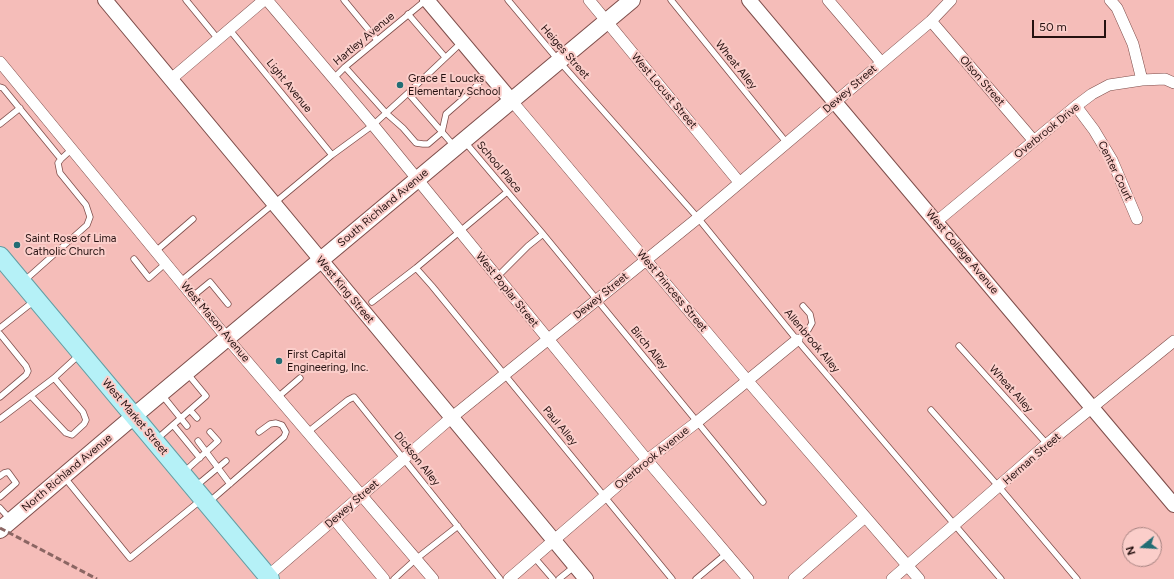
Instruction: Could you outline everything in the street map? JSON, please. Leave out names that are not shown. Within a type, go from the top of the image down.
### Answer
[{"type":"main road","name":"South Richland Avenue","points":[[134,416],[632,0]]},
{"type":"main road","name":"West Market Street","points":[[0,256],[269,578]]},
{"type":"main road","name":"North Richland Avenue","points":[[6,525],[134,416]]},
{"type":"street","name":"West King Street","points":[[105,0],[586,579]]},
{"type":"street","points":[[170,80],[229,29],[266,0]]},
{"type":"street","name":"West Poplar Street","points":[[266,0],[334,78],[547,339],[748,579]]},
{"type":"street","name":"West Princess Street","points":[[427,0],[747,380],[919,579]]},
{"type":"street","name":"West Locust Street","points":[[589,0],[740,182]]},
{"type":"street","name":"West College Avenue","points":[[749,0],[1174,505]]},
{"type":"street","points":[[828,0],[881,62]]},
{"type":"street","name":"Dewey Street","points":[[269,578],[334,519],[451,418],[698,218],[786,142],[835,103],[881,62],[931,21],[951,0]]},
{"type":"street","points":[[1110,0],[1117,8],[1132,44],[1142,80]]},
{"type":"street","name":"Olson Street","points":[[931,21],[1034,141]]},
{"type":"street","name":"West Mason Avenue","points":[[0,62],[228,338],[433,579]]},
{"type":"street","name":"Overbrook Drive","points":[[936,222],[1092,94],[1109,85],[1142,80],[1165,79],[1174,83]]},
{"type":"street","name":"Center Court","points":[[1076,106],[1094,130],[1112,160],[1137,219]]},
{"type":"street","name":"Overbrook Avenue","points":[[509,579],[647,460],[797,340]]},
{"type":"street","name":"Herman Street","points":[[892,579],[956,525],[1047,444],[1174,341]]},
{"type":"street","points":[[794,579],[865,517]]},
{"type":"street","points":[[334,519],[384,579]]},
{"type":"lane","points":[[186,0],[218,39]]},
{"type":"lane","points":[[344,0],[377,40]]},
{"type":"lane","name":"Hartley Avenue","points":[[334,78],[377,40],[427,0]]},
{"type":"lane","name":"Heiges Street","points":[[508,0],[559,61],[608,116]]},
{"type":"lane","name":"Wheat Alley","points":[[671,0],[786,142]]},
{"type":"lane","points":[[408,14],[445,58]]},
{"type":"lane","name":"Light Avenue","points":[[229,29],[332,155]]},
{"type":"lane","points":[[181,281],[332,155],[373,125],[462,42]]},
{"type":"lane","points":[[345,67],[386,113],[403,128],[416,143],[428,144],[442,132],[446,114],[470,93],[488,73]]},
{"type":"lane","points":[[0,87],[3,88],[20,108],[61,159]]},
{"type":"lane","name":"School Place","points":[[408,94],[442,132],[459,144],[507,192],[519,207]]},
{"type":"lane","points":[[0,124],[20,108]]},
{"type":"lane","name":"Allenbrook Alley","points":[[608,116],[698,218],[797,340],[956,525],[1000,579]]},
{"type":"lane","points":[[22,282],[87,225],[90,217],[86,205],[60,173],[58,163],[72,150]]},
{"type":"lane","points":[[372,302],[416,268],[507,192]]},
{"type":"lane","name":"Birch Alley","points":[[519,207],[763,502]]},
{"type":"lane","points":[[156,251],[193,219]]},
{"type":"lane","points":[[497,277],[542,234]]},
{"type":"lane","points":[[134,259],[149,278],[166,263]]},
{"type":"lane","name":"Paul Alley","points":[[416,268],[672,579]]},
{"type":"lane","points":[[193,296],[210,282],[228,304]]},
{"type":"lane","points":[[0,328],[37,299]]},
{"type":"lane","points":[[797,340],[808,330],[812,323],[810,314],[803,306]]},
{"type":"lane","points":[[0,334],[26,366],[28,371],[26,375],[0,397]]},
{"type":"lane","name":"Wheat Alley","points":[[959,346],[1047,444]]},
{"type":"lane","points":[[0,419],[54,378],[82,353]]},
{"type":"lane","points":[[155,441],[206,396],[186,373]]},
{"type":"lane","points":[[31,396],[66,433],[72,435],[84,424],[86,420],[83,412],[54,378]]},
{"type":"lane","points":[[278,397],[300,378]]},
{"type":"lane","points":[[160,394],[187,426]]},
{"type":"lane","name":"Dickson Alley","points":[[308,432],[348,400],[354,397],[500,579]]},
{"type":"lane","points":[[190,410],[197,418]]},
{"type":"lane","points":[[932,410],[1077,579]]},
{"type":"lane","points":[[201,496],[230,484],[284,437],[286,432],[282,425],[276,423],[270,424],[259,432]]},
{"type":"lane","points":[[173,425],[200,458]]},
{"type":"lane","points":[[182,473],[218,441],[210,432]]},
{"type":"lane","points":[[198,441],[207,451],[230,484]]},
{"type":"lane","points":[[64,476],[130,558],[201,496],[218,468],[226,461]]},
{"type":"lane","points":[[0,476],[4,472],[8,472],[16,483],[0,497]]},
{"type":"lane","points":[[0,508],[6,525]]},
{"type":"lane","points":[[394,579],[416,559],[458,526]]},
{"type":"lane","points":[[696,579],[726,554]]},
{"type":"lane","points":[[534,557],[553,579]]},
{"type":"lane","points":[[559,579],[575,566]]},
{"type":"railway","points":[[0,528],[97,579]]},
{"type":"place","name":"Grace E Loucks Elementary School","points":[[400,85]]},
{"type":"place","name":"Saint Rose of Lima Catholic Church","points":[[17,245]]},
{"type":"place","name":"First Capital Engineering, Inc.","points":[[279,361]]}]
